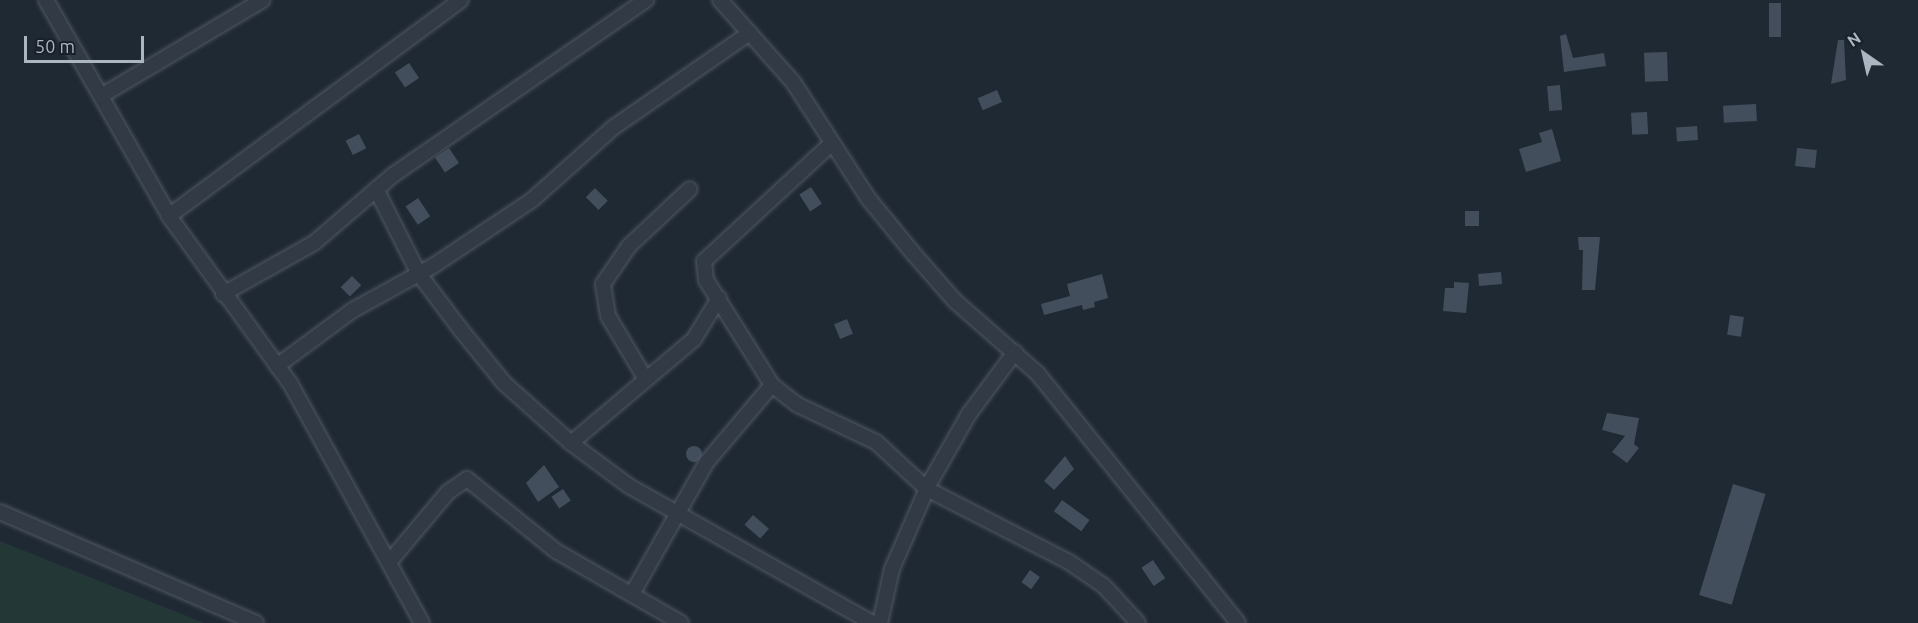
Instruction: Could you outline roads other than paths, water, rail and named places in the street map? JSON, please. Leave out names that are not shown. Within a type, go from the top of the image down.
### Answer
[{"type":"street","points":[[46,0],[169,216],[277,366],[391,560],[422,623]]},
{"type":"street","points":[[101,96],[263,0]]},
{"type":"street","points":[[169,216],[461,0]]},
{"type":"street","points":[[223,294],[314,243],[376,189],[646,0]]},
{"type":"street","points":[[720,0],[793,82],[868,198],[940,284],[1015,352],[1058,397],[1238,623]]},
{"type":"street","points":[[277,366],[353,310],[419,274],[532,200],[614,127],[750,33]]},
{"type":"street","points":[[831,144],[709,253],[703,270],[772,385],[798,405],[876,442],[927,489],[1069,562],[1104,586],[1138,623]]},
{"type":"street","points":[[376,189],[419,274],[504,383],[572,443],[629,486],[717,531],[826,602],[872,623]]},
{"type":"street","points":[[645,378],[608,316],[603,284],[629,246],[690,189]]},
{"type":"street","points":[[572,443],[645,378],[694,339],[719,298]]},
{"type":"street","points":[[880,623],[892,569],[927,489],[974,406],[1015,352]]},
{"type":"street","points":[[632,594],[676,511],[706,463],[772,385]]},
{"type":"street","points":[[391,560],[448,492],[467,479],[556,551],[681,623]]},
{"type":"street","points":[[0,512],[256,623]]}]
